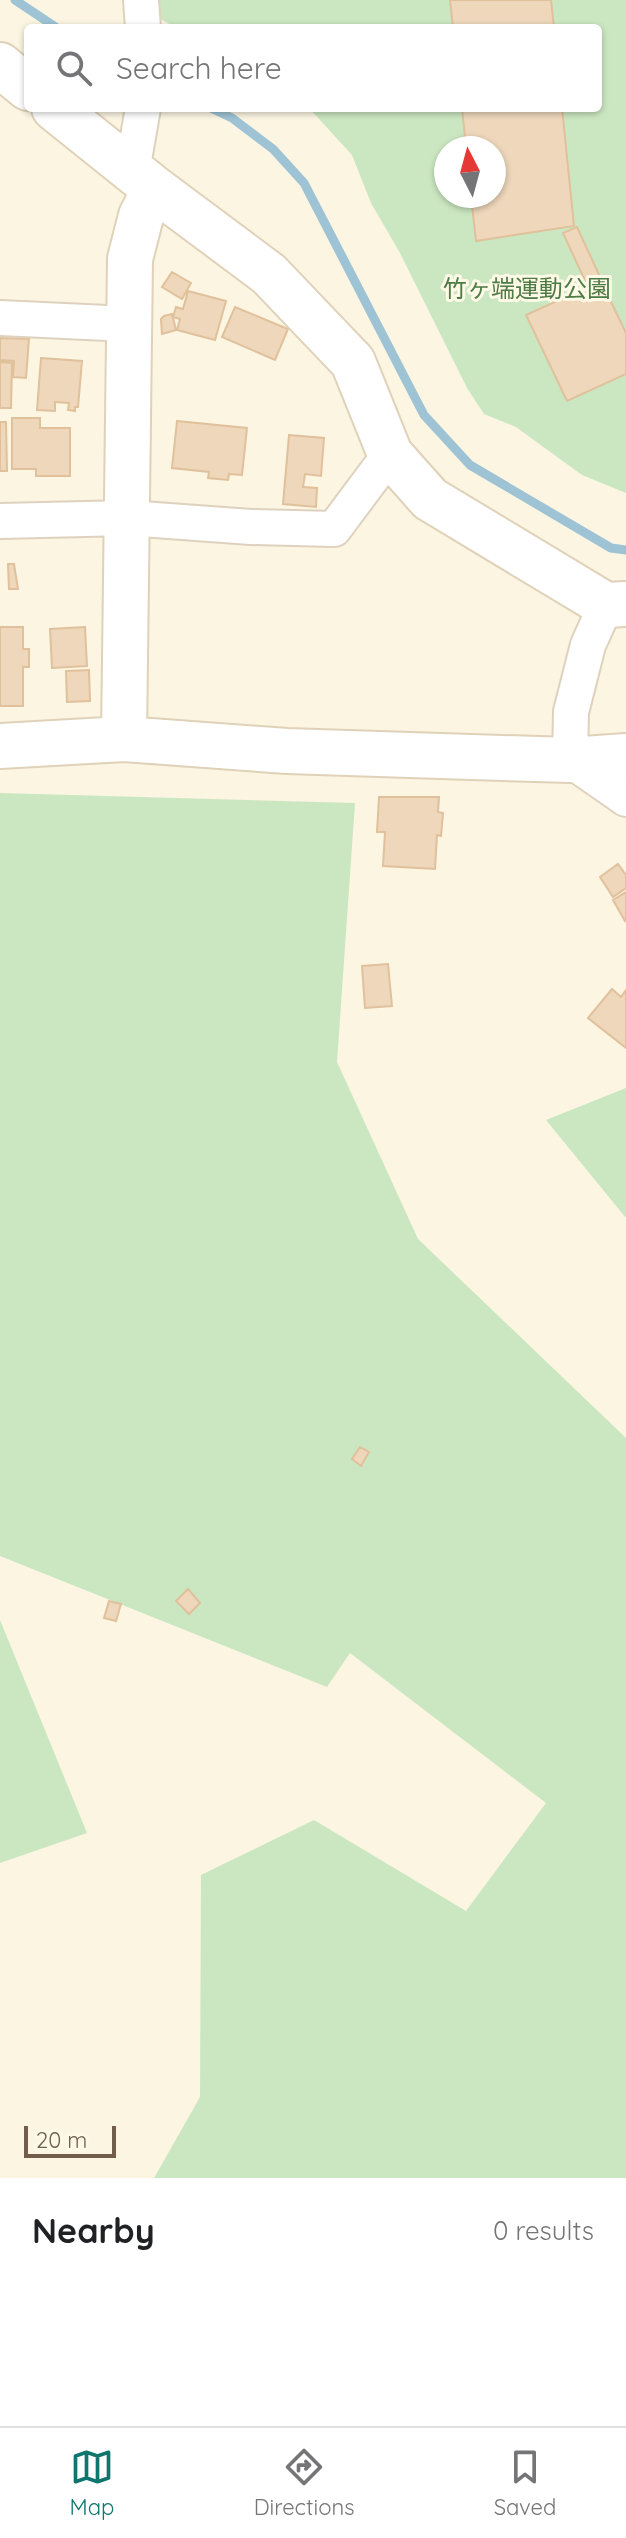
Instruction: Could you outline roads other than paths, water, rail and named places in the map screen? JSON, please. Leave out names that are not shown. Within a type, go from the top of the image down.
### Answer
[{"type":"street","points":[[141,0],[143,24]]},
{"type":"street","points":[[0,65],[24,85]]},
{"type":"street","points":[[59,112],[143,180],[269,274],[353,362],[390,454],[430,499],[616,604],[588,645],[571,712],[570,760]]},
{"type":"street","points":[[124,739],[130,259],[141,216],[143,112]]},
{"type":"street","points":[[0,318],[129,324]]},
{"type":"street","points":[[0,521],[128,518],[251,527],[334,529],[390,454]]},
{"type":"street","points":[[0,746],[124,739],[287,751],[570,760],[626,756]]},
{"type":"street","points":[[570,760],[626,799]]},
{"type":"waterway","points":[[15,0],[51,24]]},
{"type":"waterway","points":[[219,112],[273,149],[304,183],[424,415],[470,465],[611,548],[626,550]]},
{"type":"park label","name":"竹ヶ端運動公園","points":[[527,289]]}]
